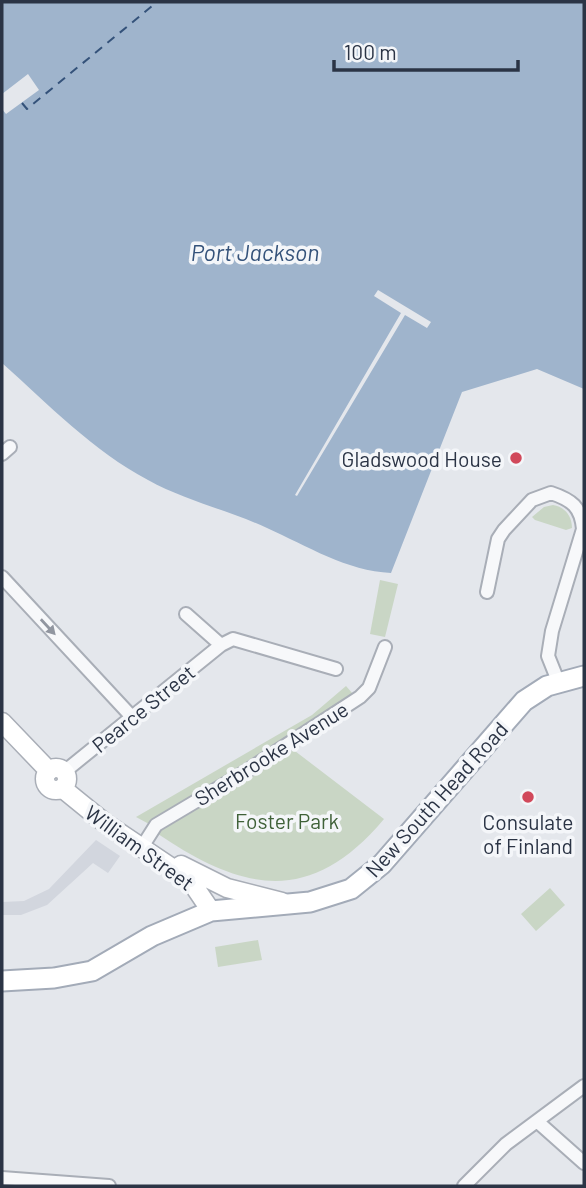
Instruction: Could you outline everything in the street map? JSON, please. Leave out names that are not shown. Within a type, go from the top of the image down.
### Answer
[{"type":"main road","name":"New South Head Road","points":[[2,981],[54,978],[92,971],[152,936],[211,911],[291,904],[340,894],[372,874],[503,722],[537,691],[558,681],[584,676]]},
{"type":"street","points":[[487,592],[498,539],[532,500],[551,493],[575,504],[582,515],[583,529],[552,631],[548,656],[558,681]]},
{"type":"street","points":[[2,577],[132,717]]},
{"type":"street","points":[[186,614],[221,645],[233,639],[336,669]]},
{"type":"street","name":"Pearce Street","points":[[58,777],[221,645]]},
{"type":"street","name":"Sherbrooke Avenue","points":[[147,850],[156,825],[245,772],[360,697],[369,688],[385,647]]},
{"type":"street","name":"William Street","points":[[2,722],[105,823],[190,880],[211,911]]},
{"type":"street","points":[[147,850],[227,888],[291,904]]},
{"type":"street","points":[[464,1186],[506,1144],[539,1123],[584,1086]]},
{"type":"street","points":[[539,1123],[584,1163]]},
{"type":"street","points":[[2,1178],[109,1186]]},
{"type":"shaded area","points":[[96,840],[120,856],[108,873],[93,863],[47,905],[21,915],[2,915],[2,902],[24,901],[49,889]]},
{"type":"green space","points":[[553,505],[567,513],[572,528],[566,530],[532,517],[544,507]]},
{"type":"green space","points":[[380,580],[398,584],[385,637],[370,634]]},
{"type":"green space","points":[[346,686],[353,694],[149,824],[136,817],[312,715]]},
{"type":"green space","name":"Foster Park","points":[[291,748],[384,819],[357,847],[330,866],[303,877],[276,881],[248,878],[189,854],[158,834],[161,829]]},
{"type":"green space","points":[[550,888],[565,905],[536,931],[521,914]]},
{"type":"green space","points":[[258,940],[262,960],[218,967],[215,947]]},
{"type":"water","name":"Port Jackson","points":[[2,2],[584,2],[584,389],[537,369],[462,392],[391,573],[343,563],[252,522],[162,487],[108,455],[2,363]]},
{"type":"pier","points":[[28,74],[39,90],[6,114],[2,109],[2,94]]},
{"type":"pier","points":[[378,290],[431,322],[427,328],[405,315],[297,496],[295,495],[401,313],[374,296]]},
{"type":"ferry route","points":[[22,103],[27,109],[157,2]]},
{"type":"place","name":"Gladswood House","points":[[516,458]]},
{"type":"place","name":"Consulate of Finland","points":[[528,797]]}]
